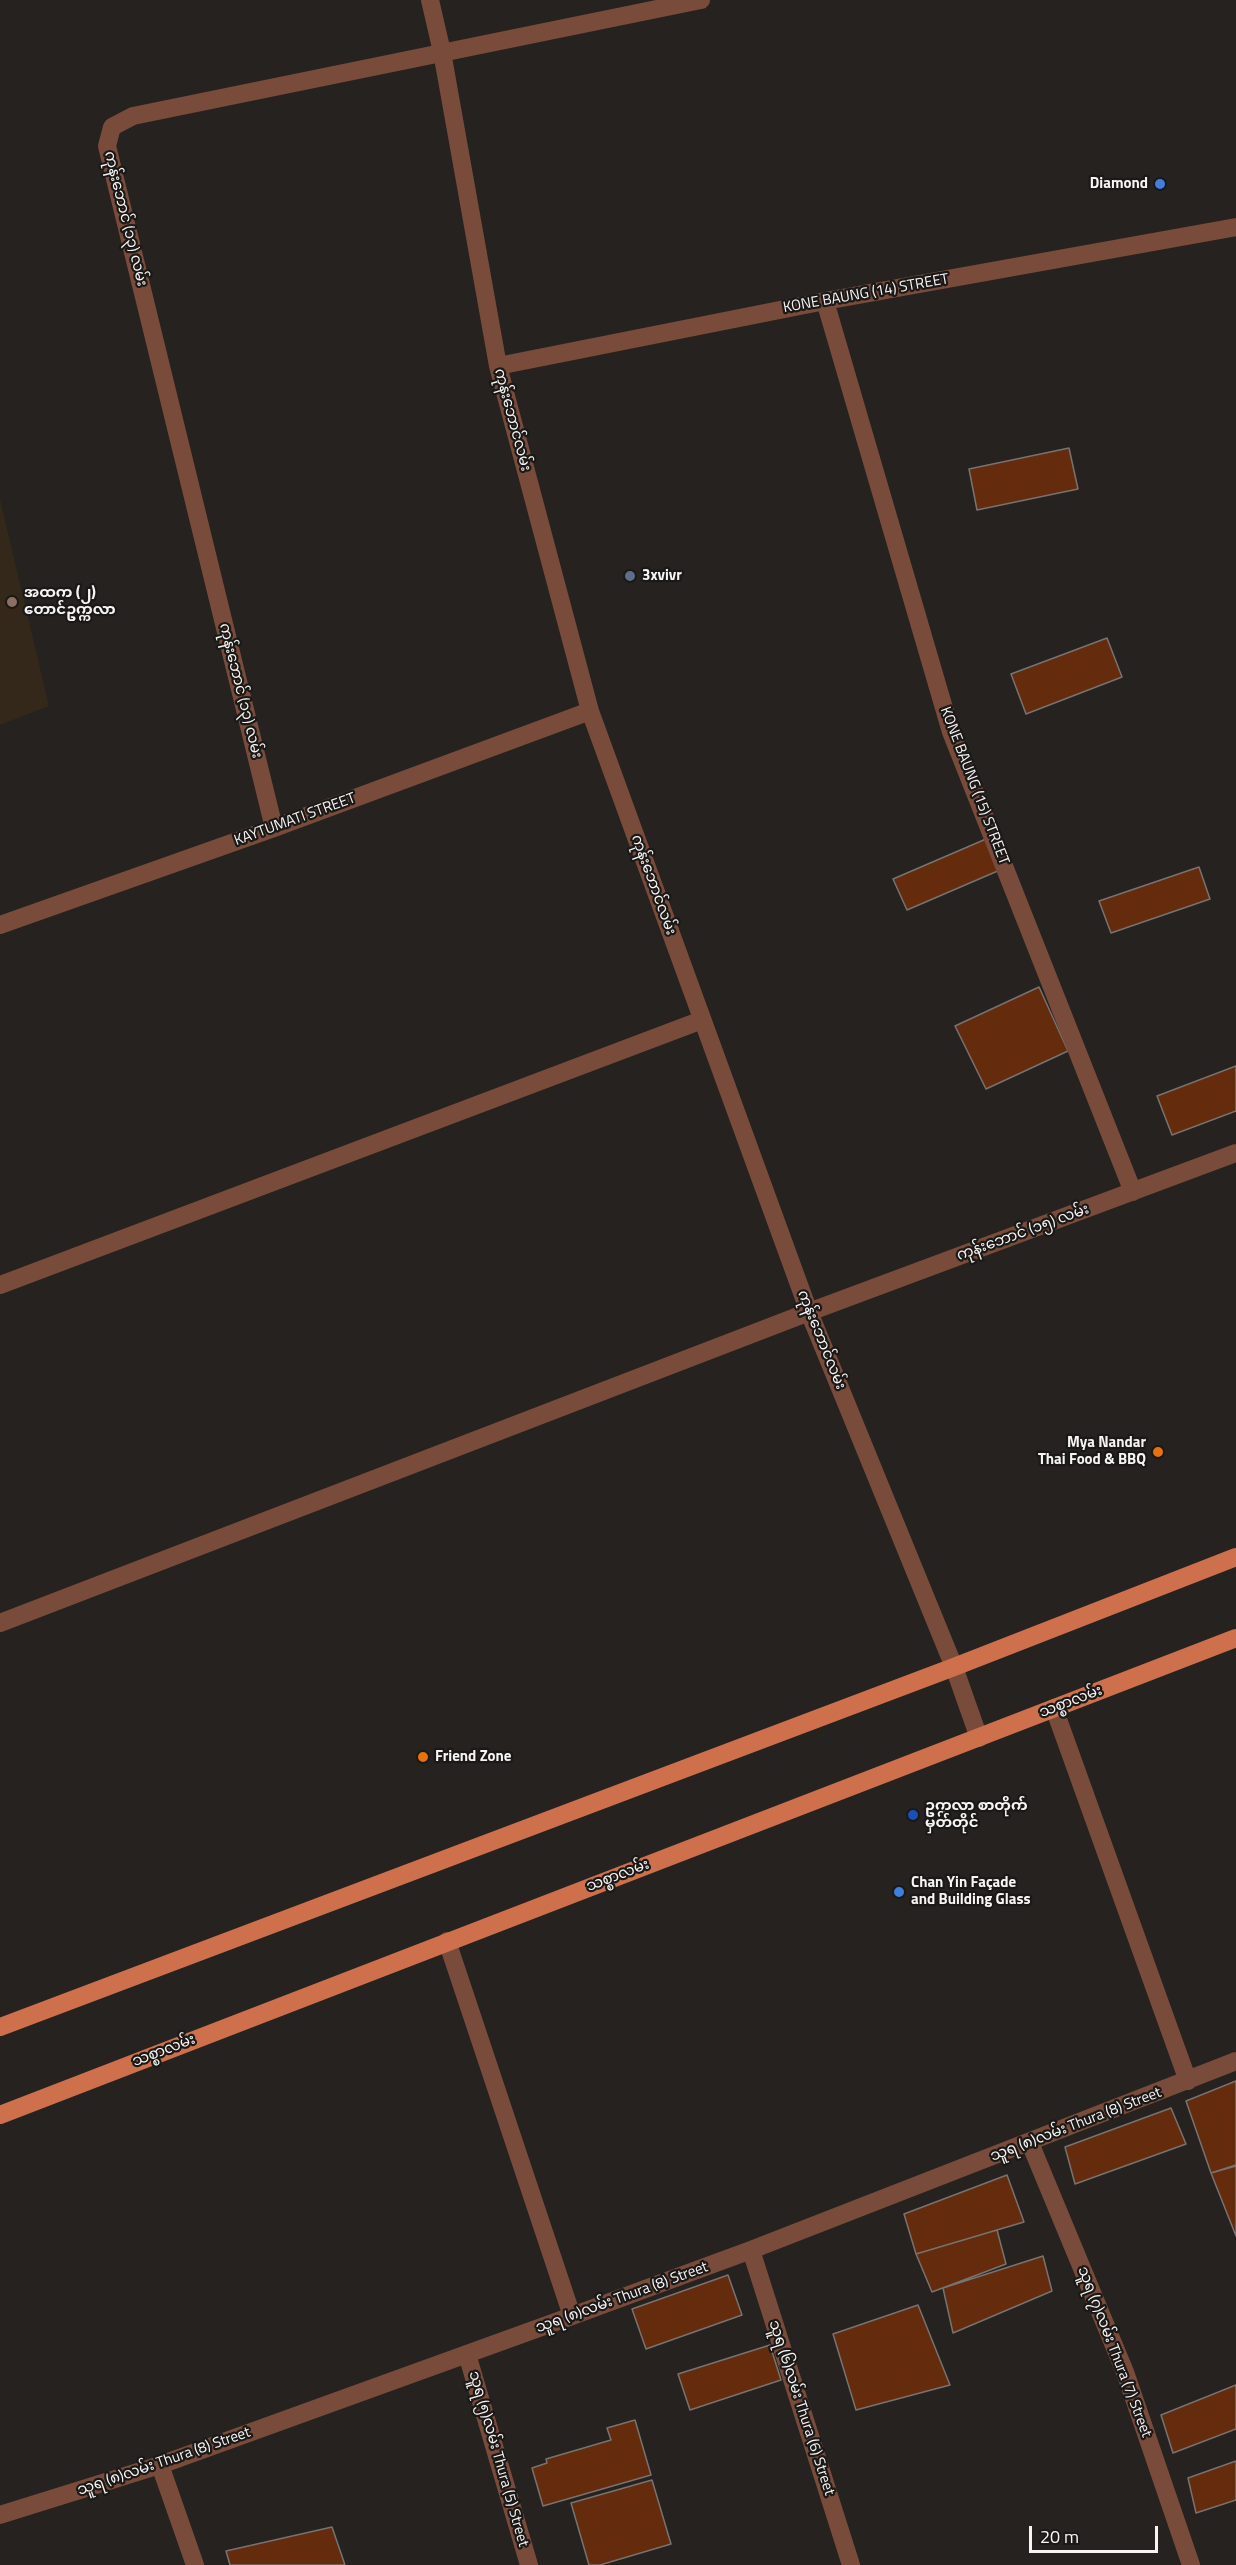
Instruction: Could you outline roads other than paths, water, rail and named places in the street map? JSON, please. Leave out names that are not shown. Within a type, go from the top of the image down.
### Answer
[{"type":"main road","points":[[0,2027],[954,1667],[1236,1557]]},
{"type":"main road","name":"သစ္စာလမ်း","points":[[0,2115],[1236,1638]]},
{"type":"street","name":"ကုန်းဘောင်လမ်း","points":[[430,0],[442,52],[498,366],[590,711],[809,1312],[954,1667],[979,1738]]},
{"type":"street","name":"ကုန်းဘောင် (၁၃) လမ်း","points":[[274,828],[106,146],[112,127],[133,116],[702,0]]},
{"type":"street","name":"KONE BAUNG (14) STREET","points":[[498,366],[825,301],[1236,227]]},
{"type":"street","name":"KONE BAUNG (15) STREET","points":[[825,301],[951,732],[1133,1192]]},
{"type":"street","name":"KAYTUMATI STREET","points":[[0,925],[274,828],[590,711]]},
{"type":"street","points":[[0,1285],[702,1020]]},
{"type":"street","name":"ကုန်းဘောင် (၁၅) လမ်း","points":[[0,1623],[809,1312],[1236,1153]]},
{"type":"street","points":[[1054,1708],[1188,2081]]},
{"type":"street","points":[[447,1941],[572,2316]]},
{"type":"street","name":"သူရ (၈)လမ်း Thura (8) Street","points":[[0,2515],[160,2466],[572,2316],[1030,2143],[1236,2061]]},
{"type":"street","name":"သူရ (၇)လမ်း Thura (7) Street","points":[[1030,2143],[1125,2372],[1191,2565]]},
{"type":"street","name":"သူရ (၆)လမ်း Thura (6) Street","points":[[751,2250],[851,2565]]},
{"type":"street","name":"သူရ (၅)လမ်း Thura (5) Street","points":[[467,2354],[529,2565]]},
{"type":"street","points":[[160,2466],[195,2565]]},
{"type":"place","name":"Diamond","points":[[1160,184]]},
{"type":"place","name":"3xvivr","points":[[630,576]]},
{"type":"place","name":"အထက (၂) တောင်ဥက္ကလာ","points":[[12,602]]},
{"type":"place","name":"Mya Nandar Thai Food & BBQ","points":[[1158,1452]]},
{"type":"place","name":"Friend Zone","points":[[423,1757]]},
{"type":"place","name":"ဥက္ကလာ စာတိုက် မှတ်တိုင်","points":[[913,1815]]},
{"type":"place","name":"Chan Yin Façade and Building Glass","points":[[899,1892]]}]
